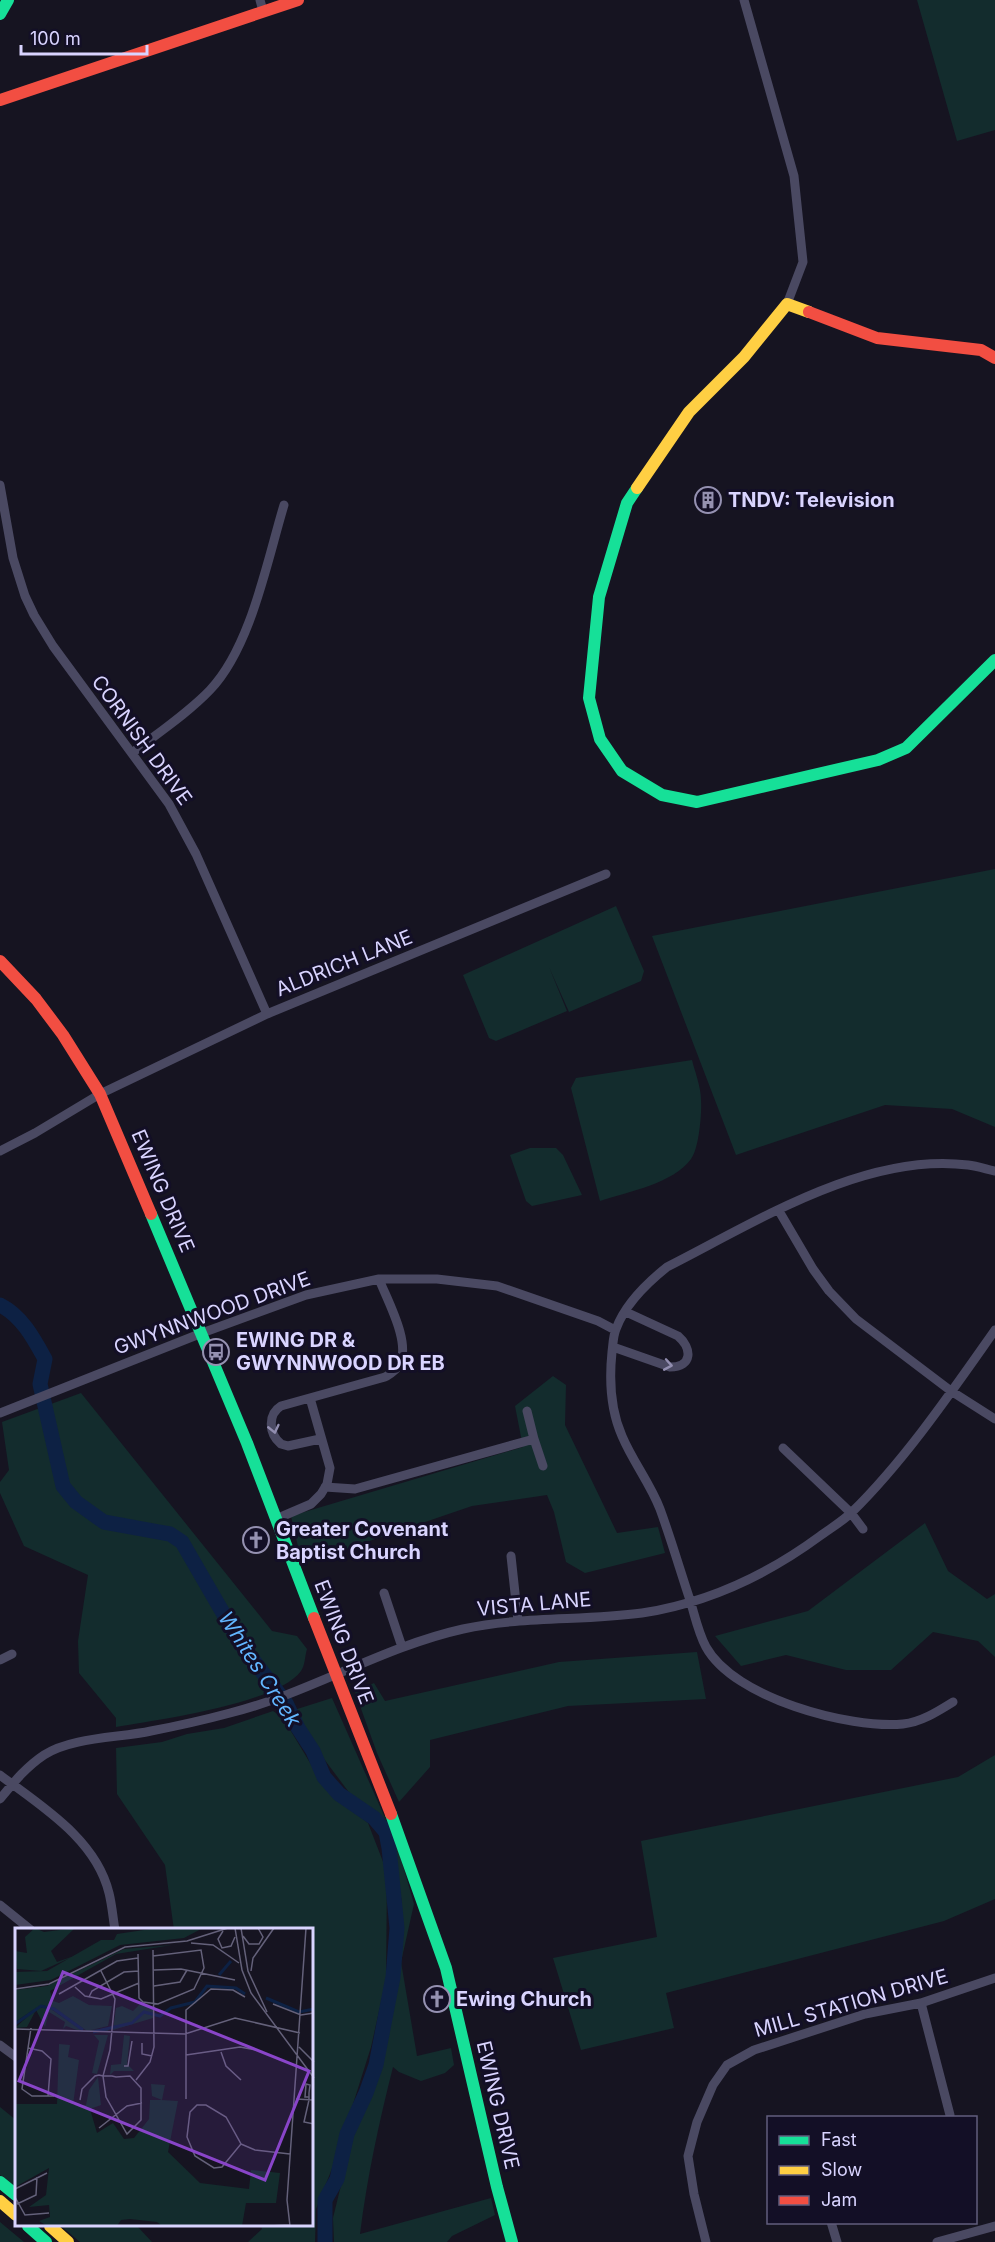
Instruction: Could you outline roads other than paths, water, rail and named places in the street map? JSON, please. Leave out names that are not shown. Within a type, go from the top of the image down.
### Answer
[{"type":"main road","points":[[0,14],[8,0]]},
{"type":"main road","points":[[0,100],[261,6],[298,0]]},
{"type":"main road","points":[[995,358],[981,350],[877,338],[787,304],[744,357],[689,412],[627,503],[598,597],[589,698],[600,739],[622,771],[662,795],[697,802],[878,760],[906,748],[995,660]]},
{"type":"main road","name":"EWING DRIVE","points":[[0,961],[36,999],[63,1035],[100,1094],[202,1333],[400,1837],[446,1968],[512,2242]]},
{"type":"main road","points":[[0,2182],[15,2194]]},
{"type":"main road","points":[[0,2201],[15,2214]]},
{"type":"main road","points":[[29,2227],[46,2242]]},
{"type":"main road","points":[[51,2227],[68,2242]]},
{"type":"street","points":[[744,0],[794,176],[802,262],[787,304]]},
{"type":"street","name":"CORNISH DRIVE","points":[[0,485],[13,558],[22,588],[34,615],[53,646],[169,804],[196,854],[267,1014]]},
{"type":"street","points":[[132,753],[210,689],[223,672],[249,627],[284,505]]},
{"type":"street","name":"ALDRICH LANE","points":[[0,1151],[100,1094],[267,1014],[606,874]]},
{"type":"street","points":[[952,1702],[923,1719],[904,1724],[836,1719],[780,1701],[748,1686],[715,1660],[700,1634],[654,1494],[623,1437],[612,1406],[610,1391],[613,1347],[615,1330],[626,1312],[648,1282],[667,1267],[824,1188],[879,1172],[921,1165],[968,1165],[995,1171]]},
{"type":"street","points":[[779,1211],[813,1269],[829,1291],[856,1319],[951,1391],[995,1419]]},
{"type":"street","points":[[320,1440],[288,1446],[276,1440],[272,1432],[271,1418],[274,1410],[281,1406],[385,1377],[398,1368],[402,1360],[402,1335],[379,1279]]},
{"type":"street","name":"GWYNNWOOD DRIVE","points":[[0,1413],[202,1333],[306,1295],[379,1279],[436,1279],[497,1286],[598,1321],[615,1330]]},
{"type":"street","points":[[613,1347],[670,1367],[678,1367],[688,1358],[685,1342],[678,1336],[626,1312]]},
{"type":"street","name":"VISTA LANE","points":[[0,1799],[22,1771],[47,1753],[72,1744],[151,1731],[232,1713],[290,1693],[402,1647],[464,1629],[518,1621],[640,1613],[691,1604],[733,1588],[796,1554],[851,1514],[896,1462],[995,1330]]},
{"type":"street","points":[[276,1519],[311,1504],[325,1487],[330,1468],[309,1398]]},
{"type":"street","points":[[527,1411],[543,1466]]},
{"type":"street","points":[[325,1487],[355,1489],[534,1439]]},
{"type":"street","points":[[783,1448],[851,1514],[863,1529]]},
{"type":"street","points":[[511,1556],[518,1621]]},
{"type":"street","points":[[384,1593],[402,1647]]},
{"type":"street","points":[[0,1660],[12,1654]]},
{"type":"street","points":[[0,1774],[76,1835],[95,1859],[109,1891],[115,1928]]},
{"type":"street","points":[[0,1905],[29,1928]]},
{"type":"street","name":"MILL STATION DRIVE","points":[[706,2242],[694,2194],[688,2156],[697,2122],[713,2085],[727,2065],[765,2046],[865,2014],[921,2003],[995,1978]]},
{"type":"street","points":[[921,2003],[950,2115]]},
{"type":"street","points":[[0,2045],[15,2056]]},
{"type":"street","points":[[831,2224],[837,2242]]},
{"type":"street","points":[[937,2242],[995,2226]]},
{"type":"waterway","name":"Whites Creek","points":[[0,1305],[21,1322],[45,1359],[40,1384],[63,1486],[76,1502],[104,1522],[170,1534],[182,1542],[241,1644],[286,1703],[313,1751],[324,1777],[339,1794],[374,1818],[386,1832],[397,1928],[393,1977],[376,2065],[347,2134],[337,2179],[325,2200],[325,2242]]},
{"type":"place","name":"TNDV: Television","points":[[708,500]]},
{"type":"place","name":"EWING DR & GWYNNWOOD DR EB","points":[[216,1352]]},
{"type":"place","name":"Greater Covenant Baptist Church","points":[[256,1540]]},
{"type":"place","name":"Ewing Church","points":[[437,1999]]}]
